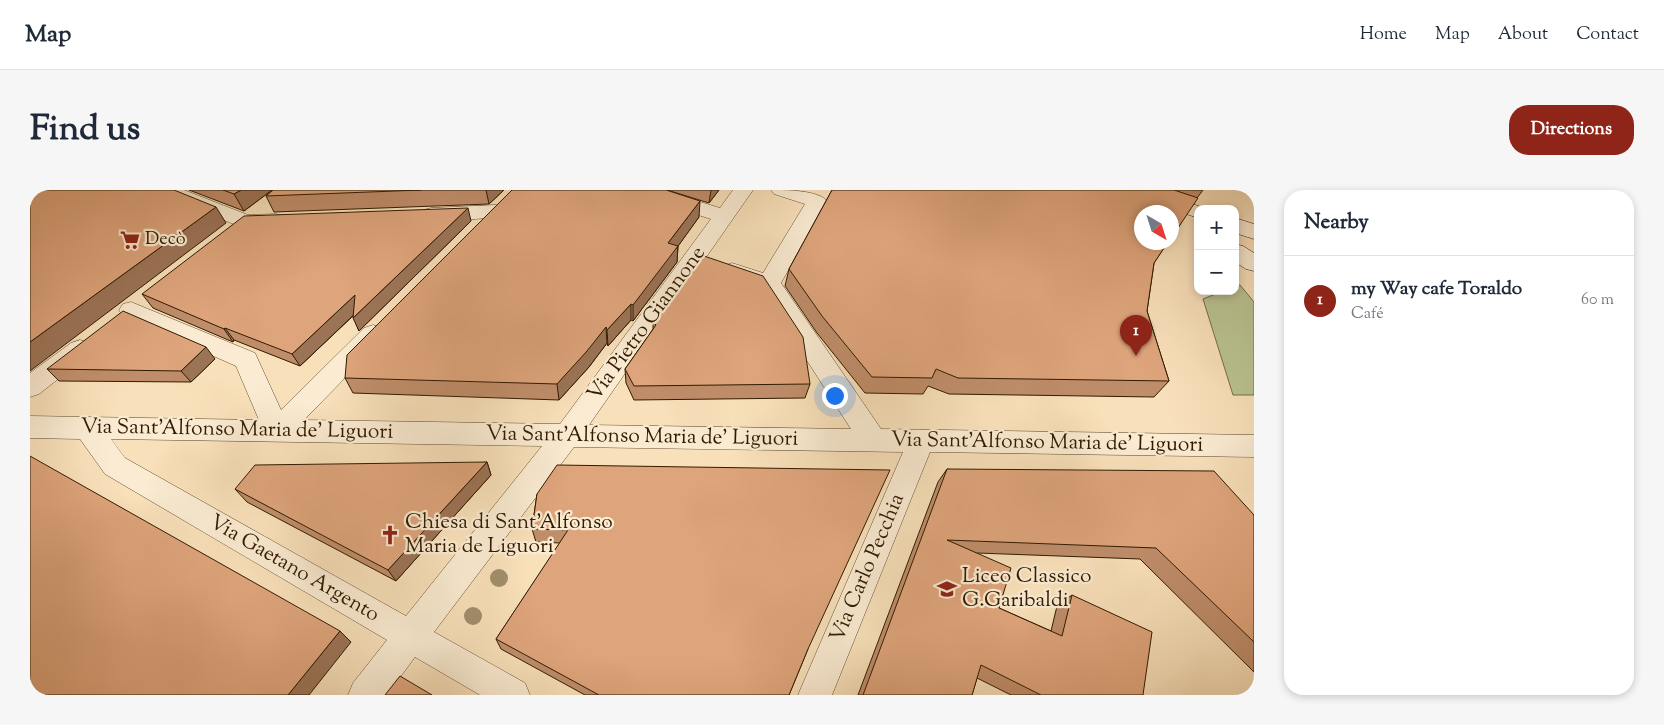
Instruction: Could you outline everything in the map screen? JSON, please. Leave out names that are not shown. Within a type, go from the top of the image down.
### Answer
[{"type":"street","points":[[166,190],[246,222],[299,220]]},
{"type":"street","points":[[639,190],[725,216]]},
{"type":"street","name":"Via Pietro Giannone","points":[[365,695],[567,435],[743,190]]},
{"type":"street","points":[[769,283],[825,198],[781,190]]},
{"type":"street","points":[[1145,194],[1194,211]]},
{"type":"street","points":[[1145,194],[1194,223]]},
{"type":"street","points":[[474,233],[512,196]]},
{"type":"street","points":[[225,238],[278,198]]},
{"type":"street","points":[[407,216],[496,212]]},
{"type":"street","points":[[1239,226],[1254,232]]},
{"type":"street","points":[[1239,254],[1254,264]]},
{"type":"street","points":[[695,258],[769,283],[873,440]]},
{"type":"street","points":[[30,387],[123,316],[246,360],[277,431],[390,318]]},
{"type":"street","name":"Via Sant'Alfonso Maria de' Liguori","points":[[30,427],[1254,446]]},
{"type":"street","name":"Via Gaetano Argento","points":[[88,428],[115,466],[513,695]]},
{"type":"street","name":"Via Carlo Pecchia","points":[[815,695],[921,441]]},
{"type":"green space","points":[[1239,285],[1254,302],[1254,395],[1233,395],[1203,299],[1213,295],[1239,295]]},
{"type":"building","points":[[30,190],[174,190],[216,207],[30,342]]},
{"type":"building","points":[[223,190],[241,190],[234,194]]},
{"type":"building","points":[[273,190],[421,190],[266,196]]},
{"type":"building","points":[[512,190],[666,190],[700,201],[668,243],[678,246],[633,305],[631,304],[607,330],[606,327],[557,384],[345,378],[347,355]]},
{"type":"building","points":[[832,190],[1174,190],[1198,198],[1179,226],[1179,205],[1134,205],[1134,250],[1163,250],[1154,263],[1147,311],[1169,381],[958,378],[936,369],[932,378],[872,377],[822,316],[789,269]]},
{"type":"building","points":[[468,208],[353,318],[355,295],[292,354],[224,329],[142,294],[244,216]]},
{"type":"building","points":[[701,255],[763,276],[803,337],[810,384],[634,386],[625,369],[656,325],[653,323]]},
{"type":"building","points":[[123,311],[206,347],[181,371],[47,369]]},
{"type":"building","points":[[30,456],[340,631],[288,695],[30,695]]},
{"type":"building","points":[[487,462],[388,570],[235,489],[255,465]]},
{"type":"building","points":[[557,465],[890,470],[808,649],[789,695],[599,695],[496,639],[568,530],[532,529],[537,494]]},
{"type":"building","name":"Liceo Classico G.Garibaldi","points":[[947,469],[1214,471],[1254,515],[1254,642],[1156,548],[947,540],[1011,568],[999,608],[1062,636],[1072,595],[1152,632],[1143,695],[1041,695],[981,665],[972,695],[863,695]]},
{"type":"building","points":[[400,676],[432,695],[385,695]]},
{"type":"place","name":"Decò","points":[[130,240]]},
{"type":"place","name":"my Way cafe Toraldo","points":[[1136,356]]},
{"type":"place","name":"Chiesa di Sant'Alfonso Maria de Liguori","points":[[390,535]]},
{"type":"place","name":"Liceo Classico G.Garibaldi","points":[[947,589]]}]
